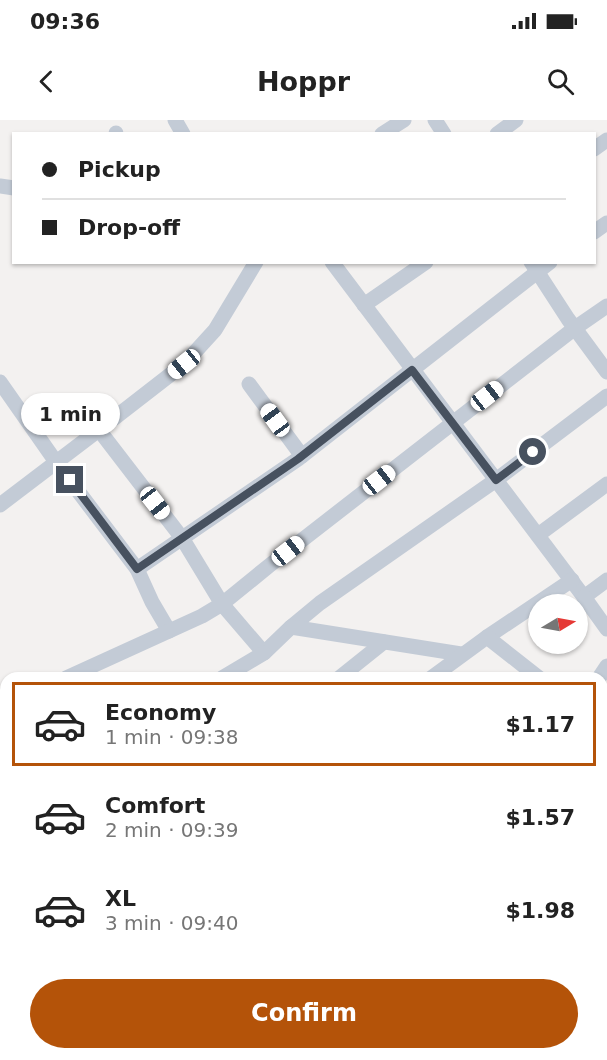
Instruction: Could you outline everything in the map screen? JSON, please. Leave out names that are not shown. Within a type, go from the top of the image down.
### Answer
[{"type":"street","points":[[385,132],[404,120]]},
{"type":"street","points":[[500,132],[516,120]]},
{"type":"street","points":[[0,505],[184,364],[215,330],[255,264]]},
{"type":"street","points":[[333,264],[582,594]]},
{"type":"street","points":[[364,305],[423,264]]},
{"type":"street","points":[[137,569],[302,456],[412,370],[534,267],[607,372]]},
{"type":"street","points":[[79,672],[202,616],[222,604],[575,328],[607,306]]},
{"type":"street","points":[[0,382],[56,462],[137,569],[152,602],[169,631]]},
{"type":"street","points":[[249,384],[302,456]]},
{"type":"street","points":[[232,672],[264,653],[320,603],[496,480],[607,396]]},
{"type":"street","points":[[99,430],[182,538],[222,604],[264,653]]},
{"type":"street","points":[[538,535],[607,484]]},
{"type":"street","points":[[438,672],[461,654],[572,580]]},
{"type":"street","points":[[588,594],[607,580]]},
{"type":"street","points":[[588,603],[607,629]]},
{"type":"street","points":[[291,627],[461,654]]},
{"type":"street","points":[[487,637],[531,672]]},
{"type":"street","points":[[346,672],[384,642]]},
{"type":"route","points":[[70,480],[137,569],[298,459],[412,370],[496,480],[533,452]]}]
